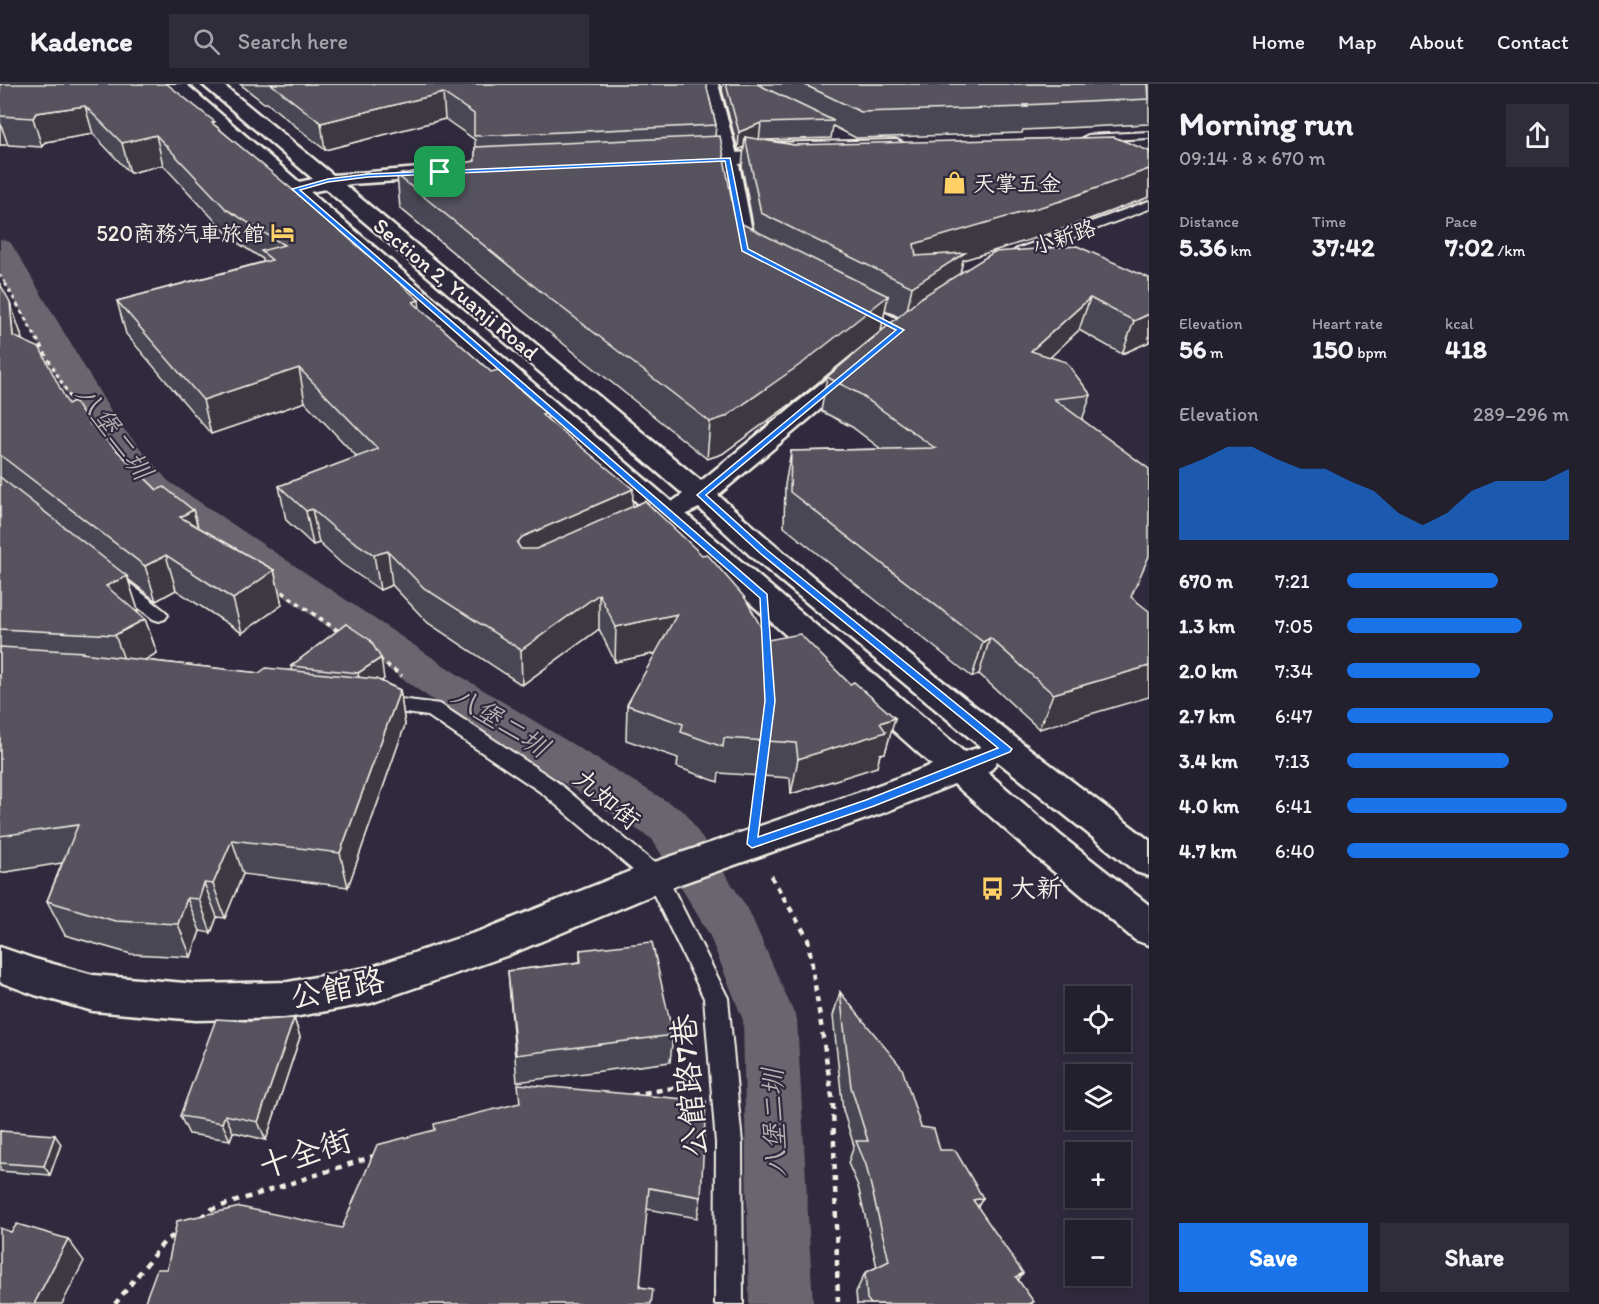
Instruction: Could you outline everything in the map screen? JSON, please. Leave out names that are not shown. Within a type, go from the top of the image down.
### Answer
[{"type":"street","name":"Section 2, Yuanji Road","points":[[176,84],[295,189],[658,520],[962,768],[1047,845],[1149,928]]},
{"type":"street","name":"Section 2, Yuanji Road","points":[[211,84],[701,495],[764,552],[1006,749],[1149,861]]},
{"type":"street","points":[[714,85],[745,250],[776,266]]},
{"type":"street","points":[[1077,144],[1149,146]]},
{"type":"street","points":[[658,162],[914,148]]},
{"type":"street","points":[[295,189],[328,181],[368,176],[461,171]]},
{"type":"street","points":[[658,520],[701,495],[905,327],[828,292]]},
{"type":"street","points":[[750,844],[962,768],[1006,749]]},
{"type":"street","name":"公館路","points":[[0,965],[93,993],[196,1002],[288,1000],[371,985],[492,944],[658,876],[750,844]]},
{"type":"lane","points":[[834,134],[854,144]]},
{"type":"lane","points":[[1077,144],[1149,135]]},
{"type":"lane","points":[[728,159],[759,146],[854,144],[914,148]]},
{"type":"lane","points":[[728,159],[779,169]]},
{"type":"lane","name":"小新路","points":[[994,270],[1022,252],[1149,205]]},
{"type":"lane","points":[[103,571],[159,615]]},
{"type":"lane","name":"九如街","points":[[351,701],[433,709],[549,787],[658,876]]},
{"type":"lane","name":"公館路7巷","points":[[658,876],[716,998],[729,1143],[729,1304]]},
{"type":"path","points":[[0,275],[75,406]]},
{"type":"path","points":[[270,584],[348,638]]},
{"type":"path","points":[[377,658],[416,686],[433,709]]},
{"type":"path","points":[[762,760],[750,844],[808,939],[833,1103],[838,1304]]},
{"type":"path","points":[[629,1095],[724,1079]]},
{"type":"path","name":"十全街","points":[[193,1222],[212,1209],[378,1155]]},
{"type":"path","points":[[115,1304],[164,1242],[183,1228]]},
{"type":"building","points":[[0,84],[167,84],[215,122],[212,123],[317,210],[419,300],[413,302],[491,372],[498,370],[547,413],[542,415],[633,489],[522,537],[517,543],[521,549],[536,549],[645,501],[702,555],[707,554],[745,598],[768,640],[800,634],[850,684],[854,682],[895,718],[880,723],[886,732],[798,759],[796,743],[724,738],[723,747],[681,732],[683,724],[627,705],[677,614],[616,627],[599,594],[521,650],[424,588],[388,551],[374,555],[336,530],[312,509],[306,511],[279,486],[378,449],[299,368],[203,400],[117,301],[272,260],[261,251],[284,245],[226,209],[156,135],[122,143],[85,106],[36,113],[33,118],[0,116]]},
{"type":"building","points":[[271,84],[706,84],[716,125],[474,136],[474,114],[443,93],[321,123]]},
{"type":"building","points":[[726,84],[757,84],[834,121],[761,123],[739,132]]},
{"type":"building","points":[[803,84],[1148,84],[1149,99],[1023,105],[1029,107],[861,112]]},
{"type":"building","points":[[720,136],[735,217],[738,222],[888,296],[804,362],[725,417],[710,422],[539,290],[397,175],[475,161],[475,147]]},
{"type":"building","points":[[745,137],[794,145],[1114,137],[1149,151],[1149,169],[1061,201],[914,244],[916,256],[965,253],[912,287],[761,213]]},
{"type":"building","points":[[1077,246],[1149,278],[1149,314],[1134,321],[1090,298],[1031,351],[1066,362],[1091,395],[1054,399],[1149,469],[1149,556],[1131,597],[1149,611],[1149,666],[1053,694],[990,638],[983,642],[790,492],[791,451],[935,448],[858,393],[827,377],[922,297],[994,252]]},
{"type":"building","points":[[0,284],[10,302],[13,336],[40,348],[68,404],[74,401],[89,423],[157,490],[164,487],[193,510],[180,517],[274,570],[233,599],[166,555],[145,566],[0,455]]},
{"type":"building","points":[[0,477],[127,576],[106,586],[145,619],[115,635],[0,629]]},
{"type":"building","points":[[346,624],[370,640],[381,658],[358,673],[291,666]]},
{"type":"building","points":[[0,647],[84,652],[81,653],[259,673],[266,668],[376,679],[400,690],[340,853],[232,840],[213,884],[204,883],[199,899],[187,898],[178,924],[115,921],[47,901],[78,825],[0,836]]},
{"type":"building","points":[[652,942],[673,1035],[516,1055],[508,971],[581,962],[580,950]]},
{"type":"building","points":[[840,992],[902,1068],[921,1127],[934,1129],[940,1150],[955,1150],[983,1198],[973,1200],[1023,1273],[1016,1277],[1034,1302],[1029,1304],[871,1304],[867,1299],[865,1273],[889,1261],[866,1165],[856,1141],[868,1141],[851,1087]]},
{"type":"building","points":[[294,1018],[258,1122],[225,1115],[222,1123],[180,1116],[216,1019],[250,1021]]},
{"type":"building","points":[[518,1084],[706,1101],[701,1197],[649,1188],[640,1287],[653,1289],[651,1304],[144,1304],[157,1269],[167,1269],[177,1221],[240,1207],[342,1228],[377,1145],[435,1130],[434,1124],[520,1103]]},
{"type":"building","points":[[0,1131],[55,1135],[44,1166],[0,1163]]},
{"type":"building","points":[[17,1224],[68,1239],[34,1304],[0,1304],[0,1228],[11,1232]]},
{"type":"waterway","name":"八堡二圳","points":[[0,248],[101,425],[155,489],[442,685],[669,826],[731,926],[770,1020],[781,1304]]},
{"type":"place","name":"天掌五金","points":[[955,183]]},
{"type":"place","name":"520商務汽車旅館","points":[[283,233]]},
{"type":"place","name":"大新","points":[[992,888]]},
{"type":"route","points":[[728,159],[745,250],[901,330],[701,495],[764,552],[1006,749],[870,803],[752,844],[770,701],[764,597],[295,189],[328,181],[368,176],[440,172],[728,159]]}]
